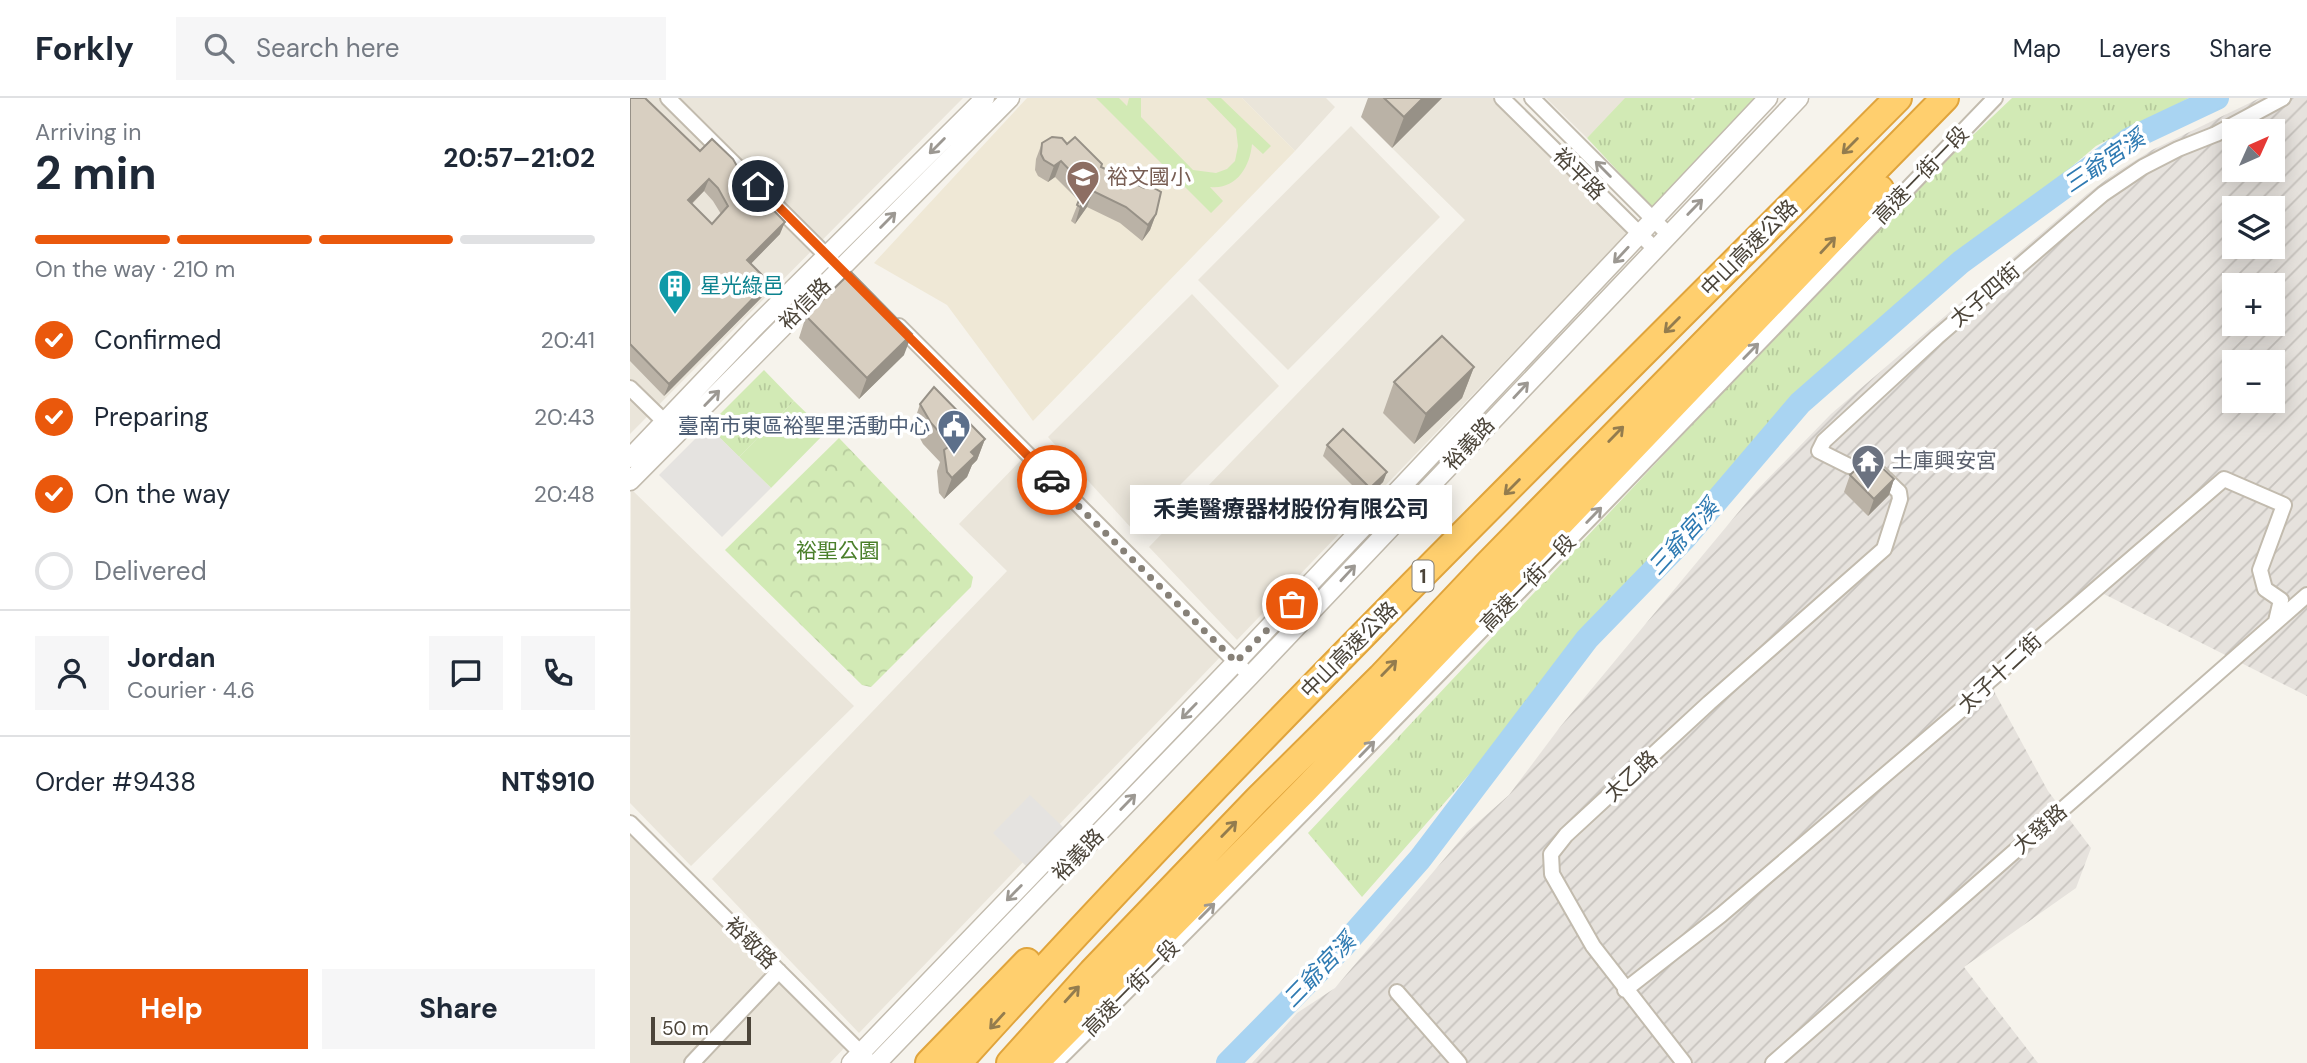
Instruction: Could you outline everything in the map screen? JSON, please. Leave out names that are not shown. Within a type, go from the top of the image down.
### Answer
[{"type":"highway","name":"中山高速公路","points":[[958,1063],[1060,950],[1270,728],[1898,98]]},
{"type":"highway","name":"中山高速公路","points":[[1010,1063],[1092,972],[1258,799],[1381,677],[1487,565],[1945,98]]},
{"type":"highway","points":[[1035,1063],[1409,682],[1819,255],[1965,98]]},
{"type":"highway","points":[[929,1063],[1201,781],[1270,728]]},
{"type":"street","points":[[668,98],[854,282]]},
{"type":"street","name":"裕信路","points":[[630,481],[754,328],[985,98]]},
{"type":"street","name":"裕信路","points":[[630,458],[671,428],[840,269],[1010,98]]},
{"type":"street","name":"裕平路","points":[[1502,98],[1655,249]]},
{"type":"street","name":"裕平路","points":[[1532,98],[1669,235]]},
{"type":"street","name":"裕義路","points":[[861,1060],[1768,98]]},
{"type":"street","name":"裕義路","points":[[877,1063],[1250,676],[1799,98]]},
{"type":"street","name":"高速一街一段","points":[[1055,1063],[1240,879],[1996,98]]},
{"type":"street","name":"太子四街","points":[[1891,527],[1900,499],[1899,492],[1871,465],[1849,466],[1819,452],[1824,441],[1937,337],[2103,194],[2143,167],[2216,134],[2283,98]]},
{"type":"street","points":[[887,315],[1250,676]]},
{"type":"street","points":[[630,388],[671,428]]},
{"type":"street","name":"太子十二街","points":[[1625,990],[1721,915],[1964,707],[1988,682],[2085,596],[2224,479],[2284,505],[2260,570],[2265,589],[2281,600],[2276,621]]},
{"type":"street","name":"太乙路","points":[[1684,1063],[1593,946],[1552,874],[1550,854],[1566,835],[1709,703],[1884,549],[1891,527]]},
{"type":"street","name":"大發路","points":[[1773,1063],[2307,594]]},
{"type":"street","name":"裕敬路","points":[[630,823],[779,971],[861,1060]]},
{"type":"street","points":[[692,1063],[779,971]]},
{"type":"street","points":[[1397,992],[1459,1063]]},
{"type":"shaded area","points":[[630,98],[963,98],[630,434]]},
{"type":"shaded area","name":"裕文國小","points":[[1027,98],[1242,98],[1295,151],[1033,421],[947,305],[874,263]]},
{"type":"shaded area","points":[[1242,98],[1326,98],[1335,107],[1295,151]]},
{"type":"shaded area","points":[[1442,98],[1496,98],[1630,231],[1237,640],[1149,547],[1465,220],[1392,148]]},
{"type":"shaded area","points":[[1546,98],[1626,98],[1587,138]]},
{"type":"shaded area","points":[[2260,98],[2307,98],[2307,696],[2090,587],[1989,682],[2048,791],[2091,848],[2076,888],[1964,967],[2038,1063],[1252,1063],[1297,1013],[1335,988],[1467,832],[1509,795],[1560,727],[1756,491],[1831,414],[2087,194],[2152,150]]},
{"type":"shaded area","points":[[1351,126],[1440,217],[1288,370],[1198,280]]},
{"type":"shaded area","points":[[1192,294],[1279,386],[1134,531],[1048,437]]},
{"type":"shaded area","points":[[708,426],[771,488],[722,537],[659,475]]},
{"type":"shaded area","points":[[1024,457],[1224,653],[859,1033],[712,879],[1007,571],[959,524]]},
{"type":"shaded area","points":[[631,489],[854,706],[691,866],[630,803]]},
{"type":"shaded area","points":[[1030,795],[1064,828],[1027,867],[993,833]]},
{"type":"shaded area","points":[[630,826],[846,1046],[830,1063],[630,1063]]},
{"type":"green space","points":[[1096,98],[1119,98],[1127,106],[1129,98],[1141,98],[1141,117],[1193,170],[1216,173],[1227,169],[1235,161],[1238,146],[1236,129],[1206,98],[1221,98],[1271,146],[1263,154],[1252,144],[1245,169],[1240,175],[1227,185],[1210,187],[1223,201],[1211,213]]},
{"type":"green space","points":[[1625,98],[1761,98],[1656,212],[1587,138]]},
{"type":"green space","points":[[2012,98],[2189,98],[2096,146],[1797,400],[1362,897],[1308,833],[1895,209]]},
{"type":"green space","points":[[764,370],[794,401],[739,457],[708,426]]},
{"type":"green space","points":[[794,401],[826,432],[771,488],[739,457]]},
{"type":"green space","name":"裕聖公園","points":[[839,438],[973,577],[971,587],[871,687],[862,685],[725,550]]},
{"type":"building","points":[[630,98],[645,98],[700,151],[712,139],[733,159],[746,182],[785,222],[747,260],[769,282],[669,384],[630,344]],"holes":[[[709,179],[718,188],[728,206],[712,224],[688,200]]]},
{"type":"building","points":[[1384,98],[1423,98],[1404,117]]},
{"type":"building","points":[[1052,137],[1062,138],[1067,144],[1075,137],[1102,164],[1101,167],[1144,188],[1147,184],[1161,192],[1156,214],[1148,225],[1126,207],[1093,191],[1080,207],[1077,205],[1085,186],[1061,161],[1054,166],[1044,160],[1041,154],[1042,143]]},
{"type":"building","points":[[851,272],[912,334],[867,378],[806,316]]},
{"type":"building","points":[[1442,336],[1474,367],[1426,414],[1394,382]]},
{"type":"building","points":[[934,387],[985,439],[971,452],[975,456],[952,478],[947,472],[944,450],[951,445],[931,423],[920,404]]},
{"type":"building","points":[[1343,429],[1387,472],[1370,488],[1327,445]]},
{"type":"building","points":[[1867,459],[1873,459],[1894,479],[1874,499],[1850,475]]},
{"type":"waterway","name":"三爺宮溪","points":[[1228,1063],[1344,945],[1420,859],[1587,639],[1684,539],[1800,403],[1961,262],[2130,139],[2217,98]]},
{"type":"way so far","points":[[1052,480],[1236,662],[1292,604]]},
{"type":"place","name":"裕文國小","points":[[1083,207]]},
{"type":"place","name":"星光綠邑","points":[[675,316]]},
{"type":"place","name":"臺南市東區裕聖里活動中心","points":[[954,456]]},
{"type":"place","name":"土庫興安宮","points":[[1868,491]]},
{"type":"place","name":"禾美醫療器材股份有限公司","points":[[1292,604]]},
{"type":"route","points":[[758,186],[1052,480]]}]
